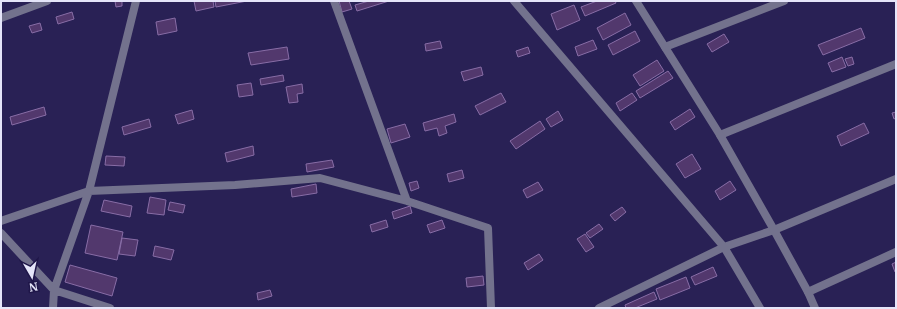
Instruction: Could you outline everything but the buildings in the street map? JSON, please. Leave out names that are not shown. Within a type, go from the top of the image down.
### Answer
[{"type":"street","points":[[1,18],[47,1]]},
{"type":"street","points":[[53,308],[54,290],[89,191],[136,1]]},
{"type":"street","points":[[334,1],[407,201]]},
{"type":"street","points":[[514,1],[724,247],[760,308]]},
{"type":"street","points":[[636,1],[720,135],[774,230],[808,292],[815,308]]},
{"type":"street","points":[[665,47],[784,1]]},
{"type":"street","points":[[720,135],[896,64]]},
{"type":"street","points":[[1,221],[89,191],[235,185],[320,178],[407,201],[488,228],[491,308]]},
{"type":"street","points":[[598,308],[724,247],[774,230],[896,179]]},
{"type":"street","points":[[1,233],[54,290],[110,308]]},
{"type":"street","points":[[808,292],[896,252]]}]
